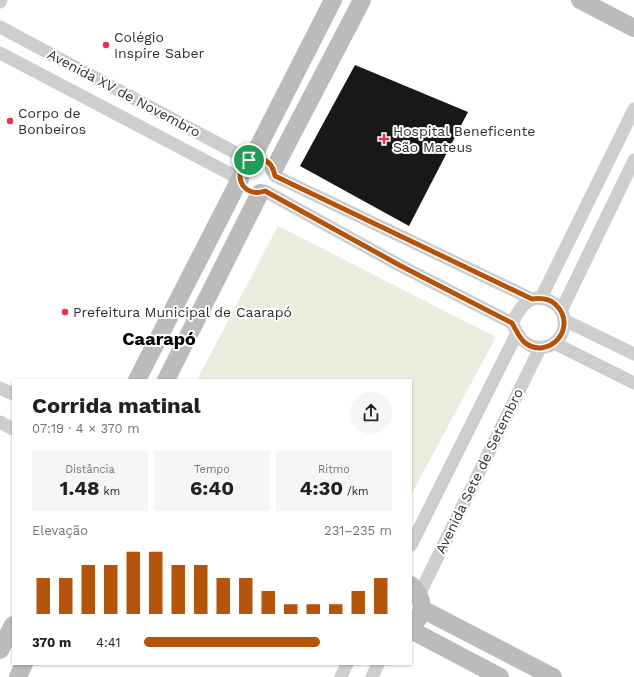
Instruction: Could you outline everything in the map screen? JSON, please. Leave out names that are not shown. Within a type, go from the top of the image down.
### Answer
[{"type":"main road","points":[[139,379],[240,179],[243,165],[251,159],[333,0]]},
{"type":"main road","points":[[240,179],[243,186],[248,191],[253,193],[263,192],[270,188],[274,183],[274,173],[362,0]]},
{"type":"main road","points":[[580,0],[634,28]]},
{"type":"main road","points":[[251,159],[263,159],[268,162],[274,173]]},
{"type":"main road","points":[[167,379],[263,192]]},
{"type":"main road","points":[[412,628],[420,617],[417,596]]},
{"type":"main road","points":[[417,596],[553,677]]},
{"type":"main road","points":[[0,650],[12,627]]},
{"type":"main road","points":[[412,630],[500,677]]},
{"type":"main road","points":[[18,677],[24,665]]},
{"type":"street","name":"Avenida XV de Novembro","points":[[0,27],[251,159]]},
{"type":"street","name":"Avenida XV de Novembro","points":[[0,53],[240,179]]},
{"type":"street","points":[[515,328],[522,306],[537,299],[634,109]]},
{"type":"street","points":[[263,192],[515,328],[525,343],[540,348],[554,343],[560,337],[563,330],[563,315],[634,160]]},
{"type":"street","points":[[274,173],[537,299],[553,302],[563,315],[634,354]]},
{"type":"street","name":"Avenida Sete de Setembro","points":[[412,543],[515,328]]},
{"type":"street","points":[[554,343],[634,383]]},
{"type":"street","name":"Avenida Sete de Setembro","points":[[417,596],[540,348]]},
{"type":"street","points":[[0,388],[12,394]]},
{"type":"street","points":[[0,422],[12,428]]},
{"type":"street","points":[[341,677],[347,665]]},
{"type":"street","points":[[372,677],[378,665]]},
{"type":"shaded area","points":[[278,226],[496,337],[412,493],[412,379],[198,379]]},
{"type":"building","name":"Hospital Beneficente São Mateus","points":[[355,65],[468,112],[409,226],[300,166]]},
{"type":"place","name":"Colégio Inspire Saber","points":[[106,45]]},
{"type":"place","name":"Corpo de Bonbeiros","points":[[10,121]]},
{"type":"place","name":"Hospital Beneficente São Mateus","points":[[384,139]]},
{"type":"place","name":"Prefeitura Municipal de Caarapó","points":[[65,312]]},
{"type":"district","name":"Caarapó","points":[[159,339]]},
{"type":"route","points":[[258,158],[263,159],[272,166],[275,176],[532,299],[545,299],[553,302],[564,315],[565,323],[560,337],[554,343],[540,348],[525,343],[512,323],[401,266],[265,191],[253,193],[248,191],[243,186],[240,176],[243,165],[249,160],[258,158]]}]
